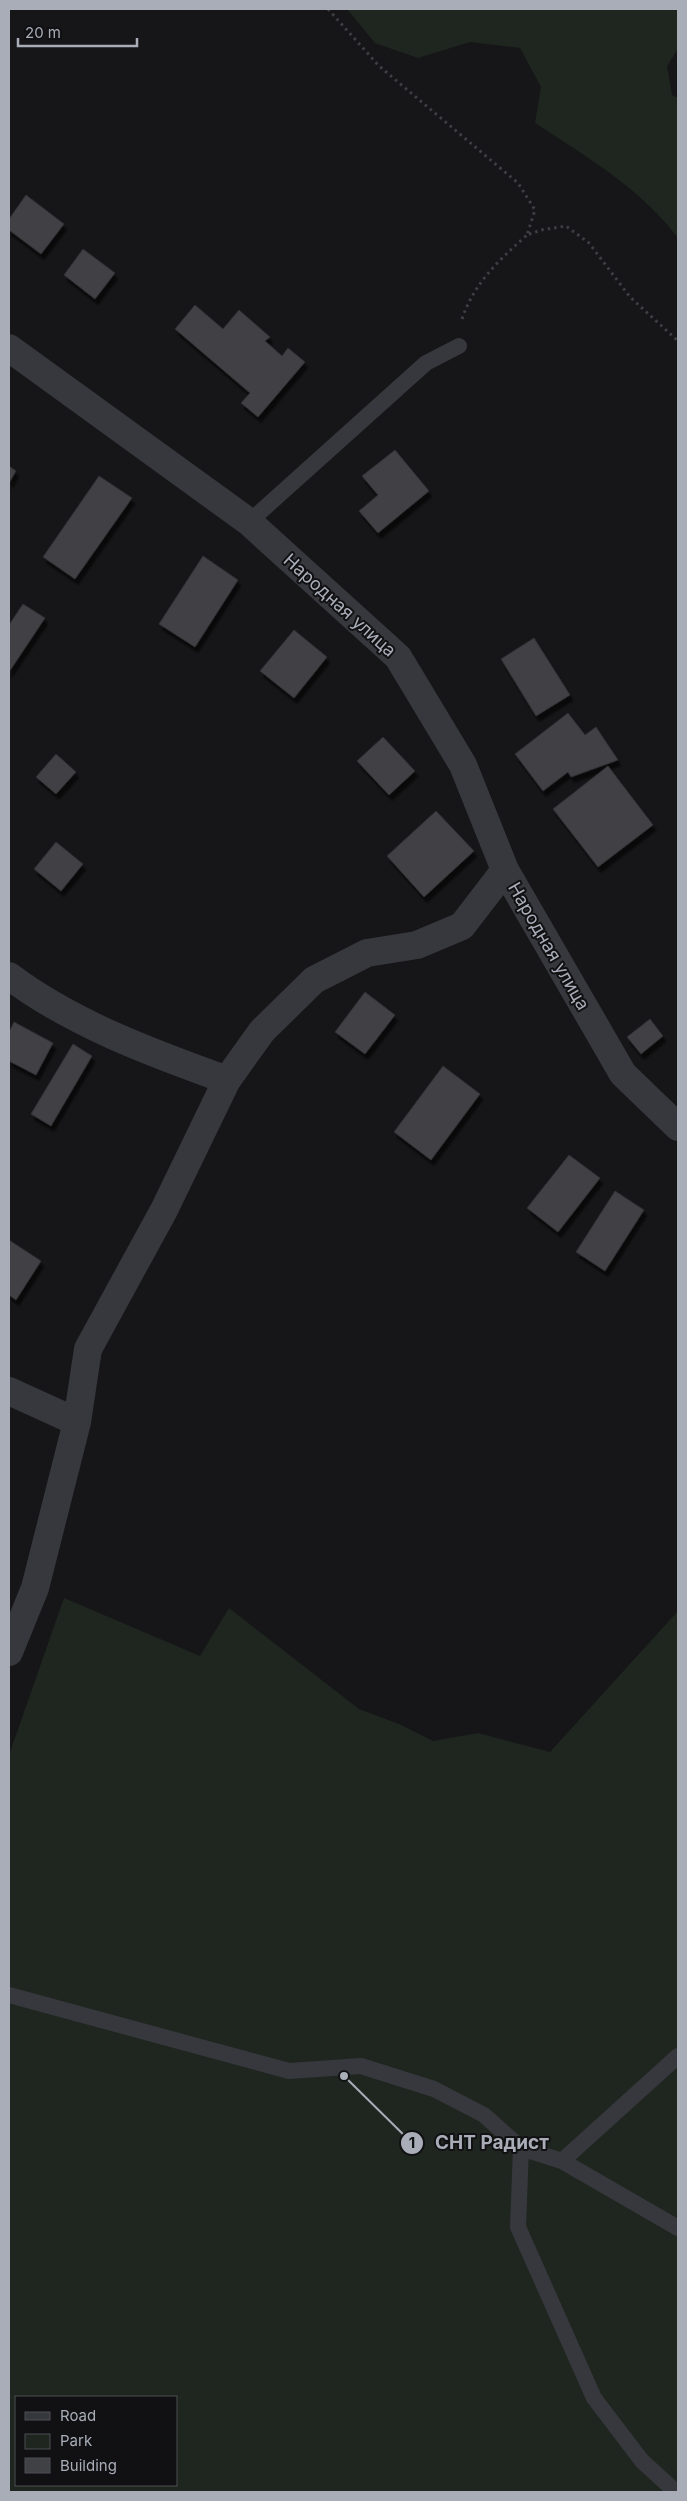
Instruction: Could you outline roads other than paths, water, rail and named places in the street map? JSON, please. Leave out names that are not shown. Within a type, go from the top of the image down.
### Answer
[{"type":"street","name":"Народная улица","points":[[9,348],[249,522],[398,657],[463,764],[505,870],[623,1074],[678,1127]]},
{"type":"street","points":[[9,1652],[35,1588],[77,1422],[88,1349],[164,1210],[227,1080],[262,1031],[314,980],[367,953],[417,945],[462,926],[505,870]]},
{"type":"street","points":[[9,976],[34,995],[102,1029],[170,1060],[227,1080]]},
{"type":"street","points":[[9,1392],[77,1422]]},
{"type":"lane","points":[[249,522],[426,363],[459,346]]},
{"type":"lane","points":[[9,1995],[289,2071],[361,2066],[434,2089],[484,2115],[521,2148],[562,2160],[678,2228]]},
{"type":"lane","points":[[562,2160],[678,2056]]},
{"type":"lane","points":[[521,2148],[518,2227],[594,2398],[642,2461],[676,2492]]},
{"type":"place","name":"СНТ Радист","points":[[344,2076]]}]
